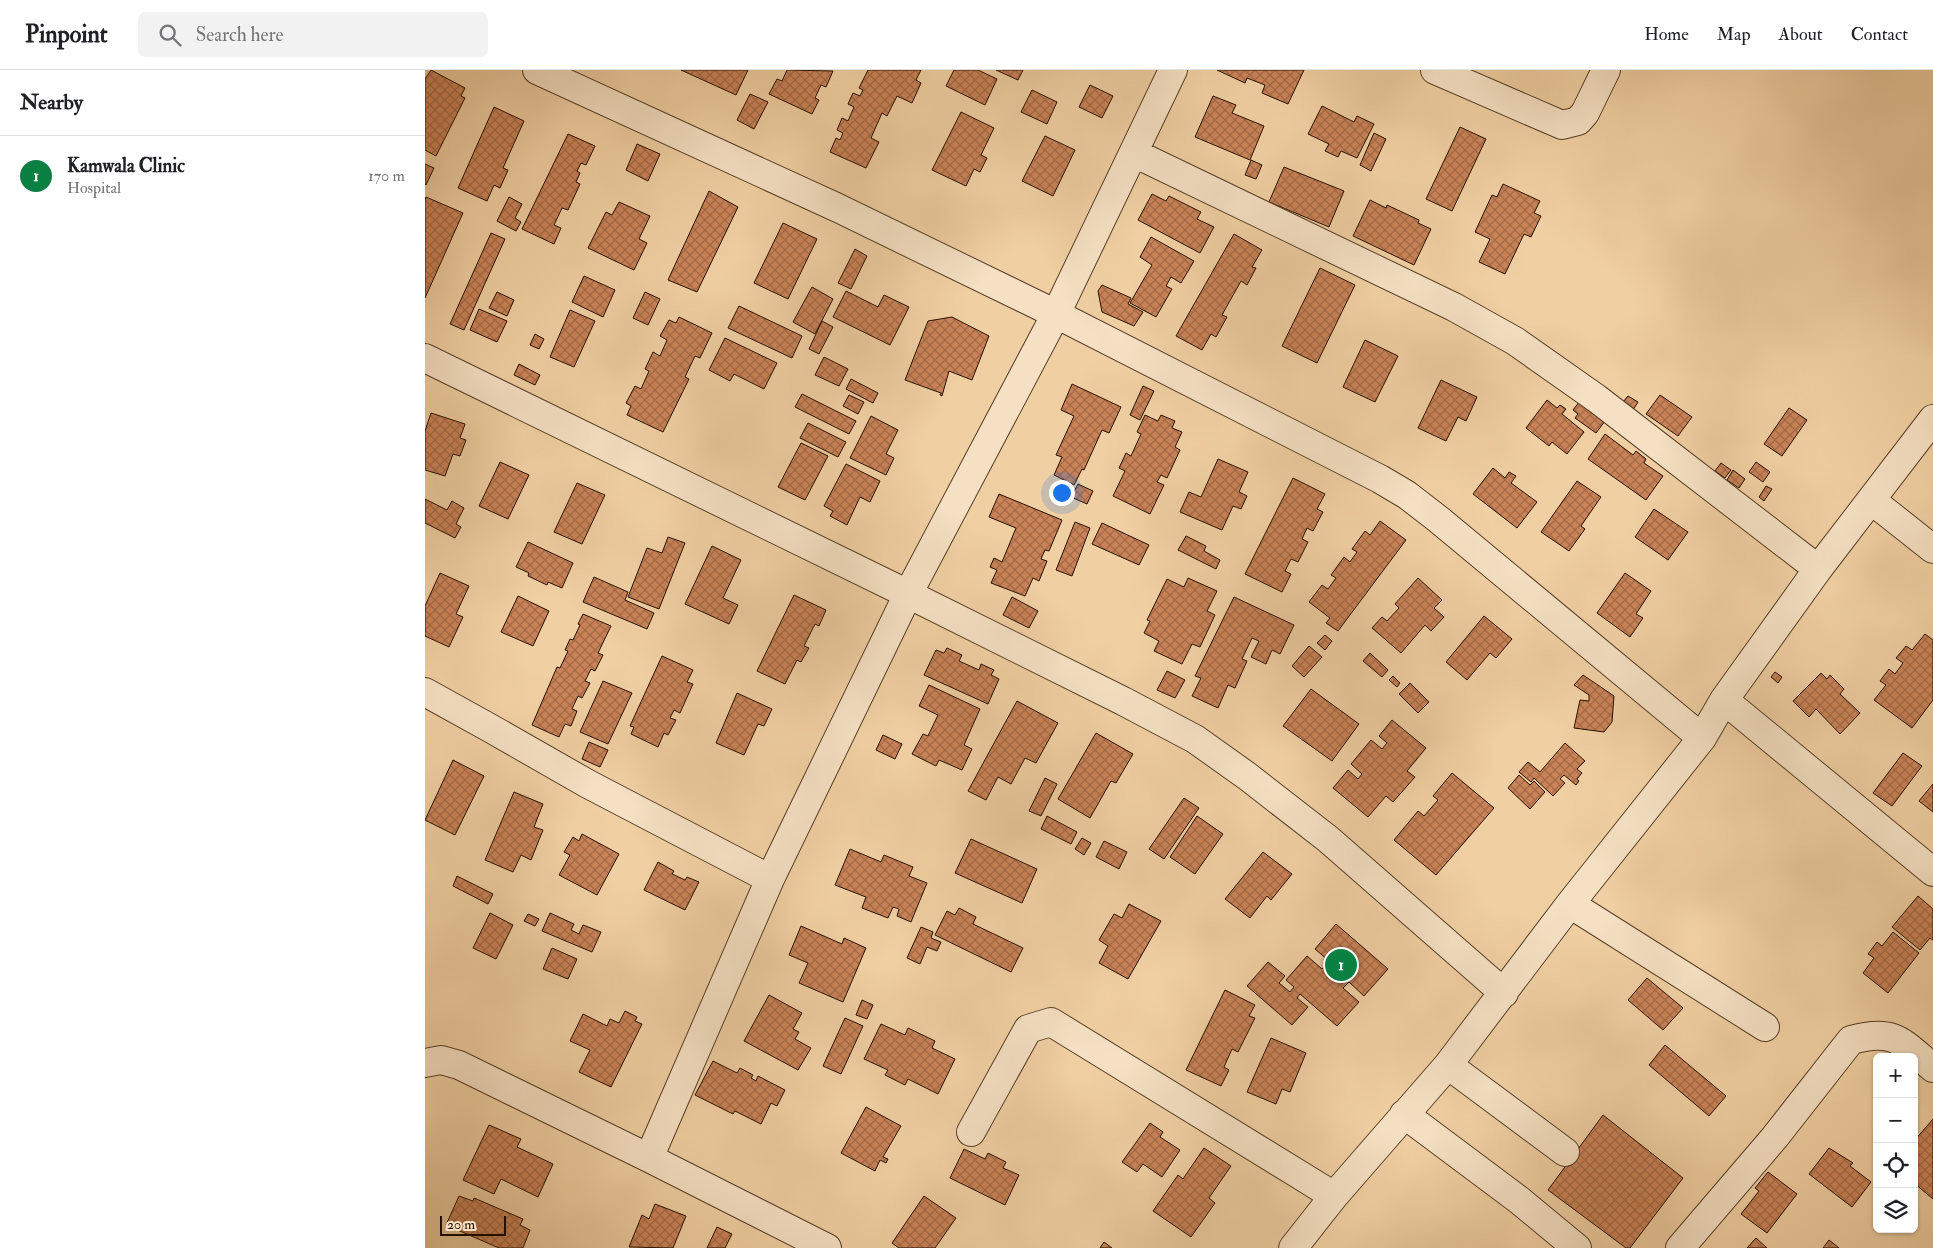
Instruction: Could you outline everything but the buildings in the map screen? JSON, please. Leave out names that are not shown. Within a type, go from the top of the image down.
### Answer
[{"type":"street","points":[[537,70],[838,208],[1056,314],[1380,479],[1407,495],[1438,519],[1702,738]]},
{"type":"street","points":[[649,1158],[770,879],[908,594],[1056,314],[1173,70]]},
{"type":"street","points":[[1435,70],[1562,125],[1579,121],[1585,113],[1606,70]]},
{"type":"street","points":[[1133,153],[1454,307],[1515,341],[1596,398],[1818,569]]},
{"type":"street","points":[[425,358],[908,594],[1123,701],[1195,740],[1247,776],[1328,839],[1504,993]]},
{"type":"street","points":[[1293,1248],[1334,1196],[1448,1064],[1570,904],[1702,738],[1724,700],[1818,569],[1933,419]]},
{"type":"street","points":[[1871,500],[1933,549]]},
{"type":"street","points":[[425,692],[588,784],[770,879]]},
{"type":"street","points":[[1724,700],[1933,872]]},
{"type":"street","points":[[1570,904],[1765,1027]]},
{"type":"street","points":[[971,1132],[1028,1029],[1051,1022],[1334,1196]]},
{"type":"street","points":[[1680,1248],[1775,1137],[1851,1040],[1869,1035],[1886,1035],[1902,1042],[1933,1068]]},
{"type":"street","points":[[425,1063],[441,1060],[459,1065],[827,1248]]},
{"type":"street","points":[[1448,1064],[1565,1152]]},
{"type":"street","points":[[1404,1114],[1519,1200],[1577,1248]]},
{"type":"place","name":"Kamwala Clinic","points":[[1341,965]]}]
